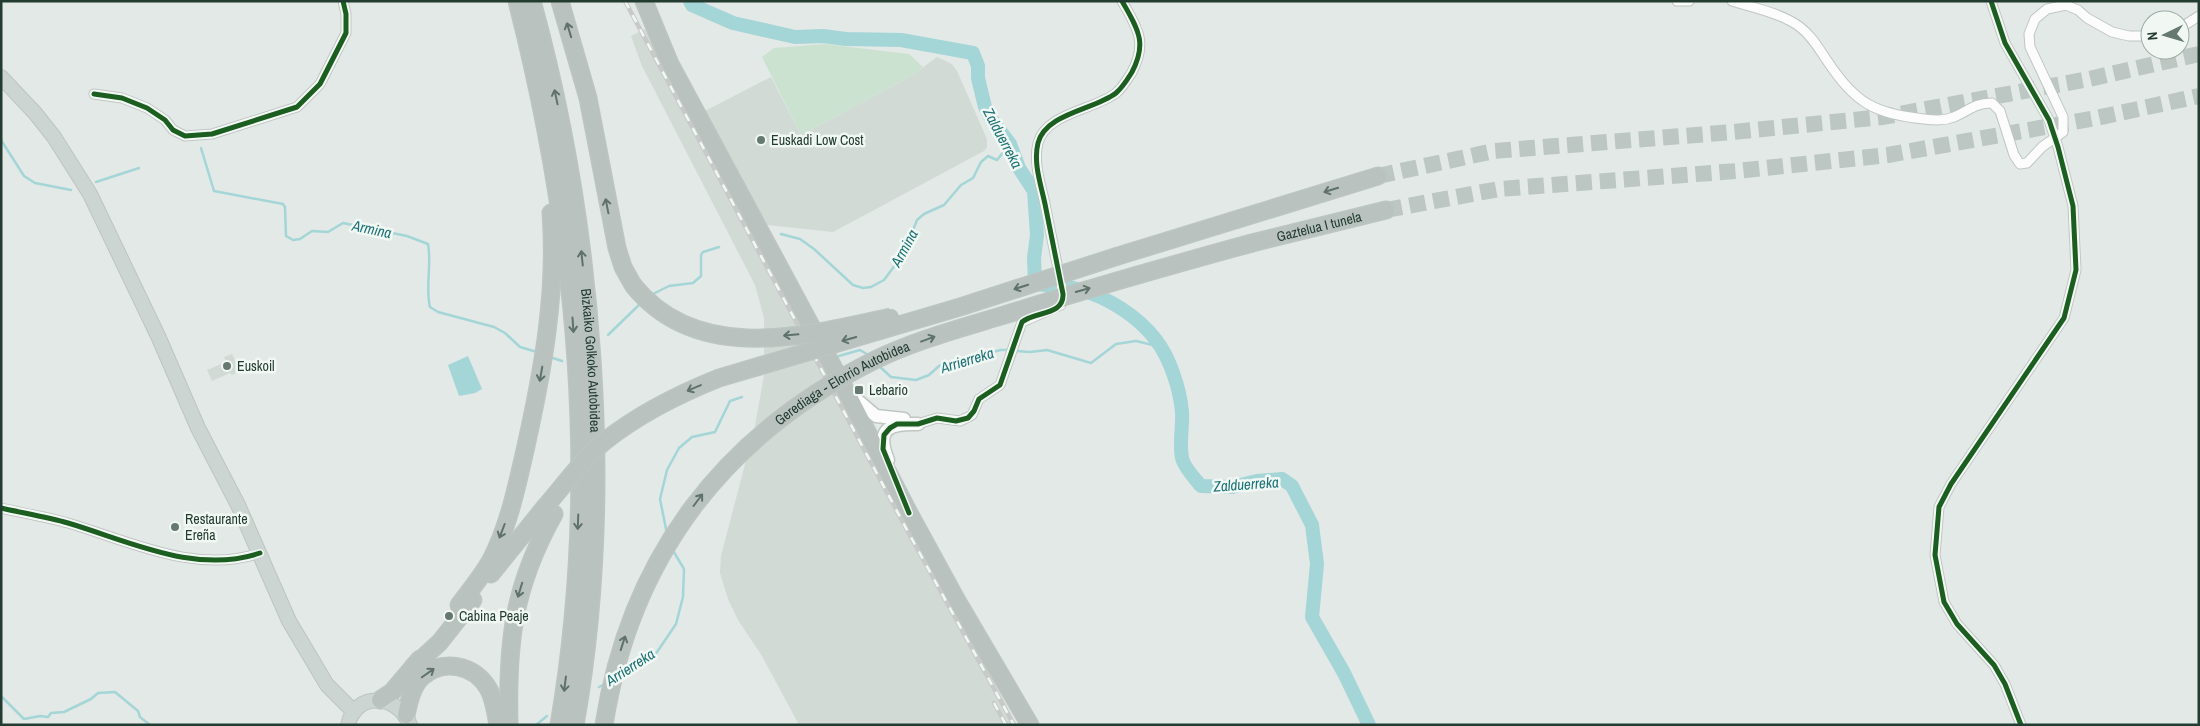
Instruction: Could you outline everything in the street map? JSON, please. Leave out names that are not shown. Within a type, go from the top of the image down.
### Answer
[{"type":"highway","name":"Bizkaiko Golkoko Autobidea","points":[[517,1],[533,66],[562,219],[572,309],[580,455],[578,546],[571,637],[559,725]]},
{"type":"highway","name":"Bizkaiko Golkoko Autobidea","points":[[532,1],[547,57],[578,219],[587,302],[593,386],[595,470],[593,557],[587,637],[575,725]]},
{"type":"highway","points":[[560,1],[588,98],[617,248],[623,267],[633,285],[647,301],[674,321],[710,334],[763,337],[812,334],[904,314],[960,307]]},
{"type":"highway","points":[[644,1],[670,64],[826,353],[909,514],[956,599],[1030,725]]},
{"type":"highway","points":[[460,605],[490,560],[503,531],[518,479],[539,385],[552,305],[553,244],[547,176],[546,134]]},
{"type":"highway","name":"Gerediaga - Elorrio Autobidea","points":[[549,510],[604,442],[674,398],[719,378],[960,307],[1378,176]]},
{"type":"highway","name":"Gaztelua I tunela","points":[[1252,243],[1386,210]]},
{"type":"highway","name":"Gerediaga - Elorrio Autobidea","points":[[604,725],[612,679],[629,625],[640,596],[663,553],[705,491],[752,441],[780,418],[855,370],[876,359],[928,339],[1064,296],[1252,243]]},
{"type":"highway","points":[[585,725],[598,607],[600,519],[593,386]]},
{"type":"highway","points":[[413,667],[421,662],[460,618],[496,568],[549,510]]},
{"type":"highway","points":[[509,725],[508,665],[517,601],[549,510]]},
{"type":"highway","points":[[380,700],[392,692],[441,630]]},
{"type":"highway","points":[[408,720],[411,695],[422,677],[435,668],[457,665],[470,669],[480,677],[489,689],[498,725]]},
{"type":"main road","points":[[1,77],[35,113],[54,137],[90,194],[158,336],[198,428],[260,553],[290,621],[309,658],[351,718],[370,701],[380,700],[395,704],[408,720]]},
{"type":"street","points":[[94,94],[122,98],[147,108],[165,120],[173,130],[185,136],[212,134],[297,107],[320,84],[346,33],[343,1]]},
{"type":"street","points":[[909,514],[883,449],[882,442],[886,432],[893,426],[900,424],[918,424],[937,418],[960,421],[968,418],[974,411],[979,399],[1000,385],[1017,332],[1025,320],[1058,308],[1062,302],[1063,294],[1058,265],[1038,173],[1038,142],[1044,131],[1058,120],[1103,101],[1124,85],[1137,62],[1141,45],[1138,30],[1122,1]]},
{"type":"street","points":[[1677,1],[1689,1]]},
{"type":"street","points":[[1732,1],[1773,13],[1799,26],[1811,37],[1839,80],[1860,100],[1877,110],[1924,119],[1944,120],[1955,117],[1980,103],[1992,103],[2000,111],[2014,155],[2020,164],[2027,163],[2042,147],[2063,132],[2063,117],[2030,47],[2029,34],[2035,19],[2047,9],[2066,5],[2078,10],[2087,18],[2112,32],[2129,36],[2140,36]]},
{"type":"street","points":[[1991,1],[2005,43],[2049,120],[2055,138],[2073,206],[2076,270],[2064,318],[1951,484],[1939,507],[1935,555],[1944,602],[1957,624],[1994,665],[2005,684],[2021,725]]},
{"type":"street","points":[[846,391],[876,416],[903,418],[918,424]]},
{"type":"street","points":[[1,508],[66,522],[136,545],[189,558],[218,560],[248,557],[260,553]]},
{"type":"shaded area","points":[[645,29],[747,224],[1017,725],[799,725],[762,656],[738,620],[728,599],[720,573],[721,556],[755,426],[764,375],[764,318],[755,285],[642,66],[631,36]]},
{"type":"shaded area","points":[[937,57],[952,64],[957,71],[987,139],[987,147],[984,151],[833,232],[767,225],[705,111],[771,77],[801,135],[913,75]]},
{"type":"shaded area","name":"Euskoil","points":[[232,354],[240,371],[212,381],[207,370],[226,362],[224,357]]},
{"type":"green space","points":[[825,44],[909,54],[923,67],[913,75],[801,135],[762,57],[774,48]]},
{"type":"water","points":[[468,356],[482,389],[475,393],[459,396],[448,365]]},
{"type":"waterway","name":"Zalduerreka","points":[[690,1],[692,5],[733,23],[795,37],[823,36],[846,39],[901,40],[973,53],[978,66],[978,78],[985,107],[1010,144],[1019,168],[1034,191],[1037,235],[1034,258],[1035,283],[1088,292],[1121,308],[1149,331],[1161,347],[1174,374],[1182,412],[1182,458],[1187,469],[1201,486],[1232,487],[1257,481],[1282,479],[1292,486],[1312,525],[1317,564],[1312,617],[1344,673],[1369,725]]},
{"type":"waterway","name":"Armina","points":[[1,140],[24,176],[35,183],[71,190]]},
{"type":"waterway","name":"Armina","points":[[781,234],[800,239],[814,249],[853,285],[863,288],[871,287],[884,280],[904,253],[917,220],[924,214],[944,205],[961,185],[973,178],[981,162],[988,156],[997,160],[1010,144]]},
{"type":"waterway","name":"Armina","points":[[201,148],[214,191],[283,204],[285,207],[286,236],[293,240],[300,239],[312,231],[328,232],[343,223],[407,236],[428,244],[428,292],[430,307],[438,312],[494,327],[505,333],[520,347],[537,352]]},
{"type":"waterway","name":"Armina","points":[[96,182],[139,168]]},
{"type":"waterway","name":"Armina","points":[[651,295],[669,286],[693,283],[701,276],[701,255],[703,252],[719,247]]},
{"type":"waterway","name":"Armina","points":[[608,335],[641,303]]},
{"type":"waterway","name":"Arrierreka","points":[[1015,351],[1047,350],[1091,363],[1116,344],[1136,341],[1161,347]]},
{"type":"waterway","name":"Arrierreka","points":[[839,356],[860,350],[870,356]]},
{"type":"waterway","name":"Arrierreka","points":[[878,365],[891,377],[916,380],[929,375],[939,366],[949,362],[1001,350],[1009,350]]},
{"type":"waterway","name":"Armina","points":[[550,357],[562,361]]},
{"type":"waterway","name":"Arrierreka","points":[[667,534],[660,499],[667,470],[679,448],[692,437],[715,432],[730,401],[742,397]]},
{"type":"waterway","name":"Arrierreka","points":[[622,674],[655,655],[676,624],[683,597],[684,569],[672,549]]},
{"type":"waterway","name":"Arrierreka","points":[[599,687],[607,683]]},
{"type":"waterway","name":"Arrierreka","points":[[1,696],[24,719],[40,716],[48,717],[51,713],[64,712],[91,699],[98,693],[115,692],[138,711],[140,717],[150,725]]},
{"type":"waterway","name":"Arrierreka","points":[[536,725],[547,716]]},
{"type":"tunnel","points":[[1378,176],[1494,151],[1733,132],[1883,117],[2089,79],[2199,54]]},
{"type":"tunnel","points":[[1386,210],[1499,189],[1737,171],[1888,155],[2096,118],[2199,96]]},
{"type":"railway","points":[[625,1],[907,530],[1014,725]]},
{"type":"railway","points":[[994,703],[1006,725]]},
{"type":"cycle path","points":[[94,94],[122,98],[147,108],[165,120],[173,130],[185,136],[212,134],[297,107],[320,84],[346,33],[346,14],[343,1]]},
{"type":"cycle path","points":[[909,513],[883,449],[884,435],[897,424],[918,424],[937,418],[956,421],[968,418],[974,411],[979,399],[1000,385],[1022,322],[1054,310],[1062,301],[1063,294],[1038,174],[1036,158],[1038,143],[1050,125],[1060,118],[1107,99],[1123,86],[1132,72],[1139,52],[1139,35],[1122,1]]},
{"type":"cycle path","points":[[1991,1],[2005,43],[2049,120],[2058,147],[2073,206],[2076,270],[2064,318],[1951,484],[1939,507],[1935,555],[1944,602],[1957,624],[1994,665],[2005,684],[2021,725]]},
{"type":"cycle path","points":[[1,508],[60,521],[163,553],[187,558],[236,559],[260,553]]},
{"type":"place","name":"Euskadi Low Cost","points":[[761,140]]},
{"type":"place","name":"Euskoil","points":[[227,366]]},
{"type":"place","name":"Lebario","points":[[859,390]]},
{"type":"place","name":"Restaurante Ereña","points":[[175,527]]},
{"type":"place","name":"Cabina Peaje","points":[[449,616]]}]
